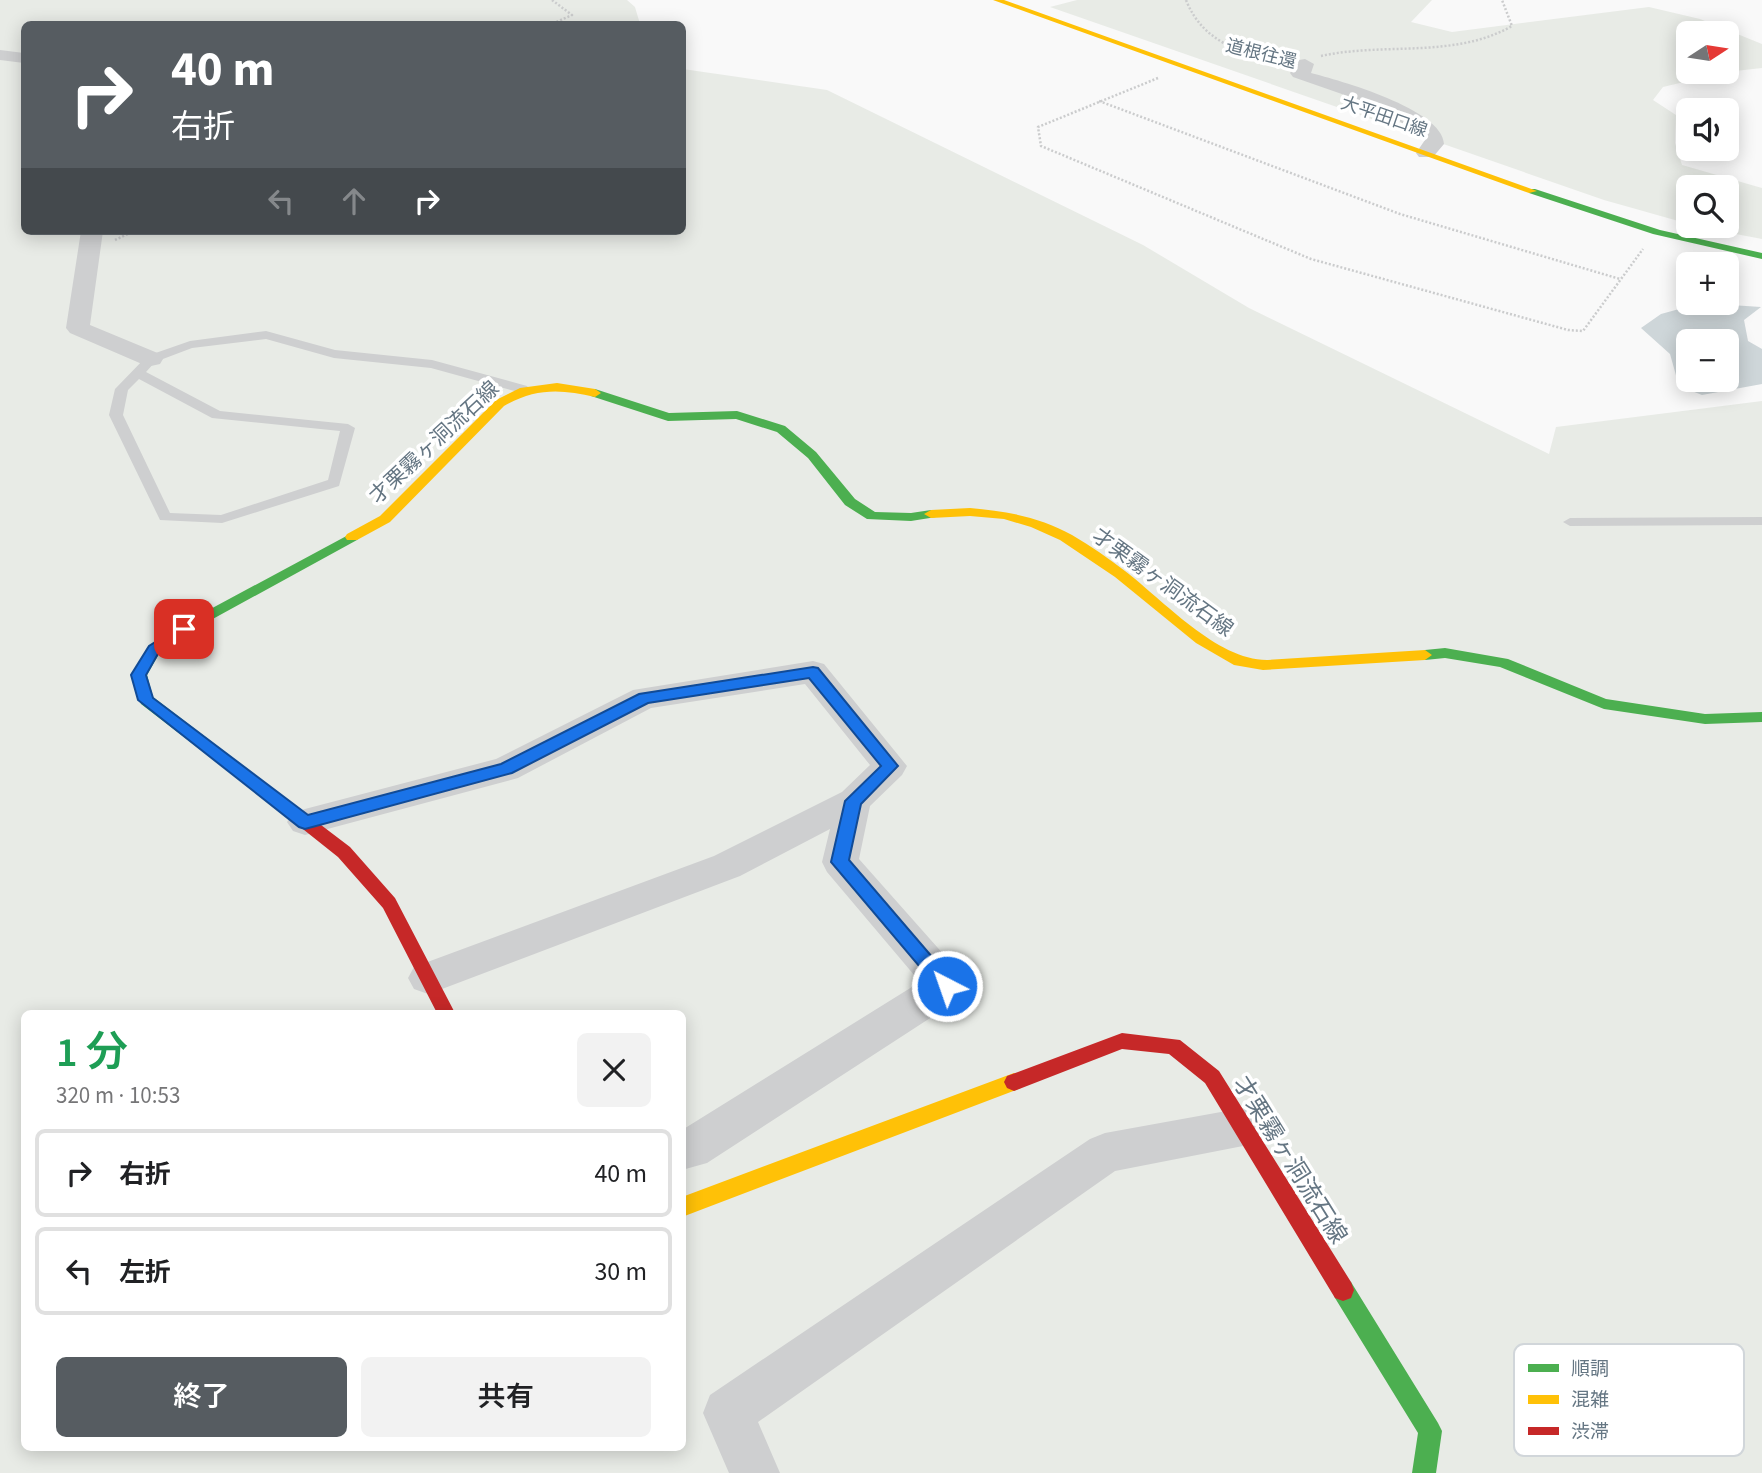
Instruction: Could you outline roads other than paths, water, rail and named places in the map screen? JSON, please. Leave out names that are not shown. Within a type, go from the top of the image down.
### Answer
[{"type":"street","name":"大平田口線","points":[[997,0],[1184,68],[1657,232],[1762,256]]},
{"type":"street","points":[[0,55],[21,58]]},
{"type":"street","name":"道根往還","points":[[1305,64],[1304,70],[1299,73],[1303,76],[1381,99],[1401,110],[1434,138],[1434,144],[1426,153]]},
{"type":"street","points":[[0,68],[21,71]]},
{"type":"street","points":[[91,235],[78,328],[145,366]]},
{"type":"street","name":"才栗霧ヶ洞流石線","points":[[444,1010],[389,903],[344,852],[146,700],[138,675],[154,649],[184,629],[385,519],[500,403],[522,389],[564,386],[611,396],[668,417],[737,415],[781,429],[811,455],[850,502],[873,516],[911,517],[955,511],[1004,513],[1052,530],[1106,562],[1206,644],[1248,664],[1314,663],[1445,653],[1503,663],[1604,704],[1706,719],[1762,716]]},
{"type":"street","points":[[305,822],[506,769],[644,698],[813,672],[890,766],[854,801],[727,866],[428,978]]},
{"type":"street","points":[[686,1150],[692,1149],[947,986],[840,862],[854,801]]},
{"type":"street","name":"才栗霧ヶ洞流石線","points":[[686,1205],[1122,1041],[1173,1046],[1212,1077],[1430,1431],[1424,1473]]},
{"type":"street","points":[[755,1473],[728,1413],[1105,1153],[1243,1127]]},
{"type":"lane","points":[[145,366],[217,415],[348,428],[334,483],[222,519],[165,517],[116,415],[122,389],[145,366],[190,345],[266,335],[334,354],[432,364],[522,389]]},
{"type":"lane","points":[[1570,522],[1762,521]]}]
